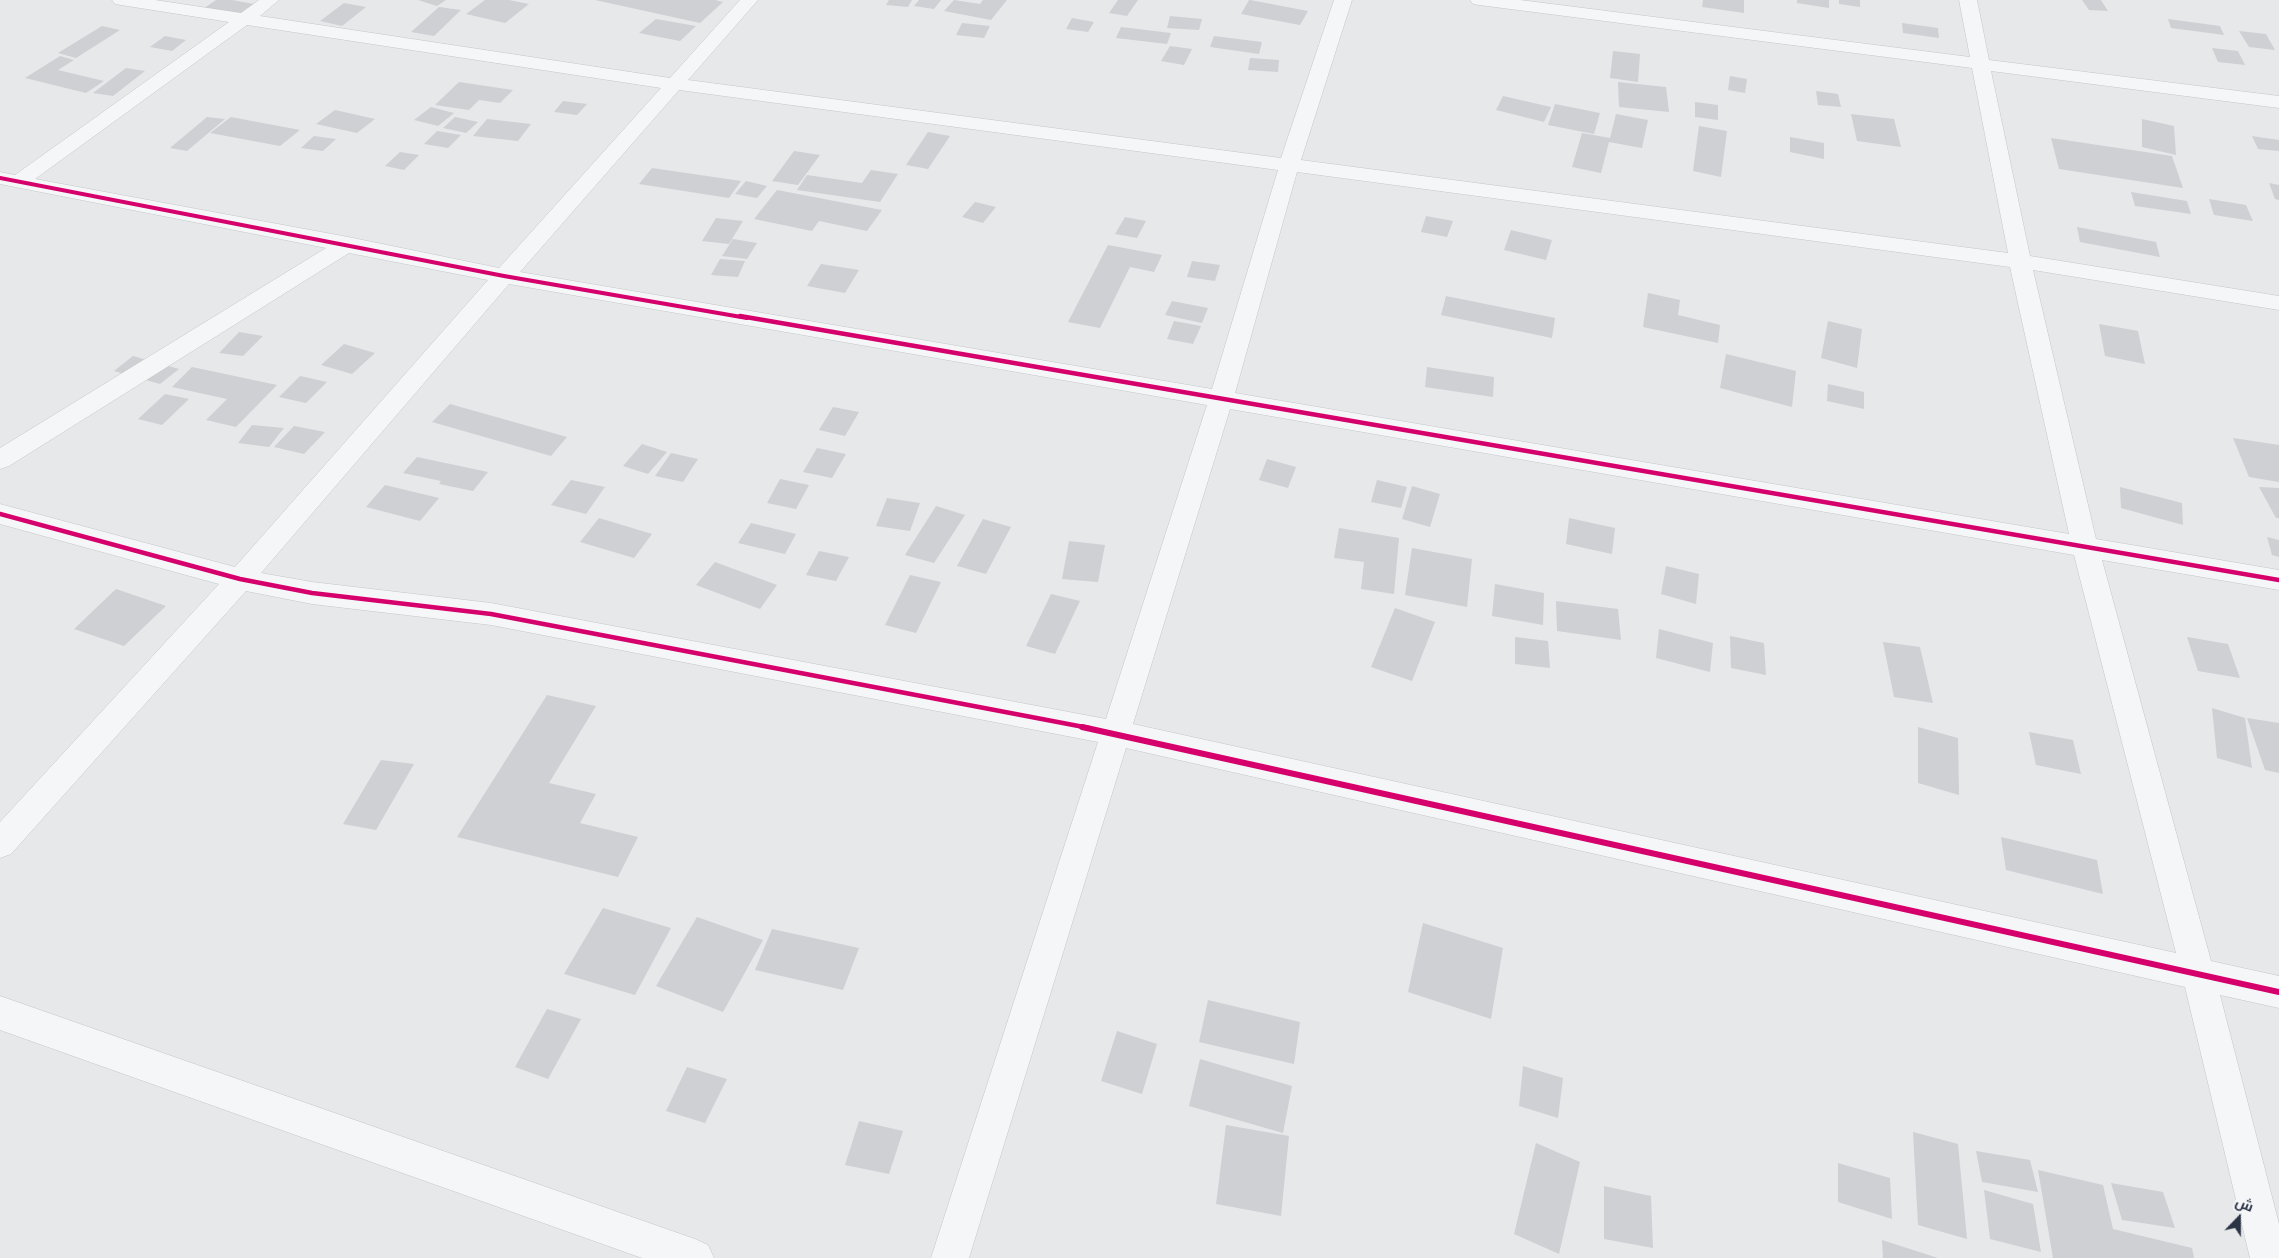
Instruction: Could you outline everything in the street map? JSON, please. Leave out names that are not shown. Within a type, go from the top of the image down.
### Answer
[{"type":"street","points":[[121,0],[674,84],[2020,261],[2279,303]]},
{"type":"street","points":[[10,179],[270,0]]},
{"type":"street","points":[[0,844],[240,579],[504,276],[749,0]]},
{"type":"street","points":[[950,1258],[1221,399],[1289,165],[1343,0]]},
{"type":"street","points":[[1479,0],[2279,102]]},
{"type":"street","points":[[1968,0],[2020,261],[2085,547],[2198,973],[2269,1258]]},
{"type":"street","points":[[10,179],[504,276],[2279,580]]},
{"type":"street","points":[[0,460],[348,244]]},
{"type":"street","points":[[0,514],[240,579],[312,593],[491,614],[1116,733],[2279,992]]},
{"type":"street","points":[[0,1013],[695,1258]]},
{"type":"building","points":[[216,0],[232,0],[254,4],[238,15],[203,9]]},
{"type":"building","points":[[418,0],[446,0],[437,6]]},
{"type":"building","points":[[485,0],[509,0],[529,4],[505,23],[466,14]]},
{"type":"building","points":[[595,0],[715,0],[723,2],[700,23]]},
{"type":"building","points":[[889,0],[912,0],[908,7],[886,5]]},
{"type":"building","points":[[919,0],[941,0],[934,9],[914,6]]},
{"type":"building","points":[[954,0],[980,4],[983,0],[1007,0],[991,20],[944,11]]},
{"type":"building","points":[[1118,0],[1138,0],[1127,16],[1109,13]]},
{"type":"building","points":[[1249,0],[1308,11],[1300,25],[1241,14]]},
{"type":"building","points":[[1703,0],[1744,0],[1744,13],[1702,7]]},
{"type":"building","points":[[1797,0],[1829,0],[1829,8],[1797,3]]},
{"type":"building","points":[[1839,0],[1860,0],[1860,7],[1839,4]]},
{"type":"building","points":[[2082,0],[2101,0],[2108,11],[2089,10]]},
{"type":"building","points":[[344,3],[366,7],[342,26],[320,21]]},
{"type":"building","points":[[439,7],[461,10],[434,36],[411,32]]},
{"type":"building","points":[[1170,16],[1202,19],[1199,30],[1167,28]]},
{"type":"building","points":[[1072,18],[1094,22],[1088,32],[1066,29]]},
{"type":"building","points":[[656,19],[696,26],[680,41],[639,33]]},
{"type":"building","points":[[2168,19],[2220,26],[2224,35],[2171,28]]},
{"type":"building","points":[[962,23],[990,26],[984,38],[956,35]]},
{"type":"building","points":[[1902,23],[1938,28],[1939,38],[1903,33]]},
{"type":"building","points":[[102,26],[120,30],[76,58],[58,53]]},
{"type":"building","points":[[1121,27],[1171,33],[1167,44],[1116,38]]},
{"type":"building","points":[[2239,31],[2266,34],[2275,50],[2249,47]]},
{"type":"building","points":[[165,36],[186,40],[172,51],[150,47]]},
{"type":"building","points":[[1214,36],[1262,42],[1259,54],[1210,47]]},
{"type":"building","points":[[1170,46],[1192,49],[1184,65],[1161,61]]},
{"type":"building","points":[[2212,48],[2238,51],[2245,65],[2218,62]]},
{"type":"building","points":[[1613,51],[1640,54],[1638,82],[1610,78]]},
{"type":"building","points":[[60,56],[74,60],[58,70],[104,81],[86,93],[25,78]]},
{"type":"building","points":[[1250,58],[1279,60],[1278,72],[1248,70]]},
{"type":"building","points":[[126,68],[145,71],[113,96],[93,93]]},
{"type":"building","points":[[1730,76],[1747,79],[1745,93],[1728,90]]},
{"type":"building","points":[[459,82],[513,90],[500,103],[479,100],[469,110],[435,105]]},
{"type":"building","points":[[1618,82],[1666,87],[1669,112],[1619,107]]},
{"type":"building","points":[[1816,91],[1838,94],[1841,107],[1818,105]]},
{"type":"building","points":[[1503,96],[1551,107],[1544,122],[1496,110]]},
{"type":"building","points":[[563,101],[587,104],[577,115],[554,112]]},
{"type":"building","points":[[1695,102],[1718,105],[1718,120],[1695,117]]},
{"type":"building","points":[[1555,104],[1600,113],[1594,134],[1548,125]]},
{"type":"building","points":[[431,107],[454,113],[438,126],[414,120]]},
{"type":"building","points":[[335,110],[375,119],[357,133],[316,124]]},
{"type":"building","points":[[1616,114],[1648,120],[1642,148],[1609,142],[1601,173],[1572,167],[1582,133],[1610,138]]},
{"type":"building","points":[[1851,114],[1894,119],[1901,147],[1857,141]]},
{"type":"building","points":[[207,117],[225,119],[187,151],[170,148]]},
{"type":"building","points":[[231,117],[300,130],[280,146],[210,133]]},
{"type":"building","points":[[455,117],[478,122],[466,133],[443,128]]},
{"type":"building","points":[[487,119],[531,124],[518,141],[473,136]]},
{"type":"building","points":[[2142,119],[2174,126],[2176,155],[2142,147]]},
{"type":"building","points":[[1699,126],[1727,131],[1721,177],[1693,171]]},
{"type":"building","points":[[437,131],[461,135],[448,148],[424,144]]},
{"type":"building","points":[[928,132],[950,136],[928,169],[906,165]]},
{"type":"building","points":[[314,136],[336,139],[323,151],[301,148]]},
{"type":"building","points":[[2252,136],[2279,140],[2279,151],[2258,149]]},
{"type":"building","points":[[1790,137],[1824,143],[1824,159],[1790,152]]},
{"type":"building","points":[[2051,138],[2172,156],[2183,188],[2059,169]]},
{"type":"building","points":[[794,151],[820,155],[798,185],[772,181]]},
{"type":"building","points":[[400,152],[419,155],[404,170],[385,166]]},
{"type":"building","points":[[652,168],[741,181],[729,198],[639,184]]},
{"type":"building","points":[[871,170],[898,174],[880,202],[797,190],[807,175],[862,183]]},
{"type":"building","points":[[746,181],[767,186],[757,198],[735,194]]},
{"type":"building","points":[[2269,183],[2279,185],[2279,200],[2275,199]]},
{"type":"building","points":[[777,190],[882,210],[867,231],[819,221],[812,231],[754,219]]},
{"type":"building","points":[[2131,192],[2187,201],[2191,214],[2135,206]]},
{"type":"building","points":[[2209,199],[2246,205],[2253,221],[2214,215]]},
{"type":"building","points":[[975,202],[996,207],[983,223],[962,217]]},
{"type":"building","points":[[1426,216],[1453,221],[1447,237],[1421,232]]},
{"type":"building","points":[[1125,217],[1146,221],[1137,238],[1115,234]]},
{"type":"building","points":[[716,218],[743,221],[729,244],[702,241]]},
{"type":"building","points":[[2077,227],[2156,242],[2160,257],[2080,242]]},
{"type":"building","points":[[1511,230],[1552,240],[1546,260],[1504,250]]},
{"type":"building","points":[[733,239],[757,243],[747,259],[722,256]]},
{"type":"building","points":[[1108,245],[1162,255],[1154,272],[1130,267],[1100,328],[1068,322]]},
{"type":"building","points":[[720,259],[745,261],[738,277],[711,275]]},
{"type":"building","points":[[1192,261],[1220,265],[1215,281],[1187,277]]},
{"type":"building","points":[[821,264],[859,270],[845,293],[807,286]]},
{"type":"building","points":[[1648,293],[1680,300],[1678,315],[1720,325],[1718,343],[1643,327]]},
{"type":"building","points":[[1446,296],[1555,318],[1552,338],[1441,315]]},
{"type":"building","points":[[1172,301],[1208,308],[1202,323],[1165,315]]},
{"type":"building","points":[[1174,321],[1201,326],[1193,344],[1167,339]]},
{"type":"building","points":[[1828,321],[1862,329],[1857,368],[1821,358]]},
{"type":"building","points":[[2099,324],[2138,331],[2145,364],[2105,356]]},
{"type":"building","points":[[239,332],[263,336],[243,356],[219,353]]},
{"type":"building","points":[[344,344],[375,353],[352,374],[321,365]]},
{"type":"building","points":[[1726,354],[1796,371],[1792,407],[1720,388]]},
{"type":"building","points":[[133,356],[179,369],[160,384],[114,371]]},
{"type":"building","points":[[192,367],[277,385],[236,427],[206,420],[227,399],[172,387]]},
{"type":"building","points":[[1427,367],[1494,377],[1493,397],[1425,387]]},
{"type":"building","points":[[300,376],[327,382],[306,403],[279,397]]},
{"type":"building","points":[[1828,384],[1864,392],[1864,409],[1827,401]]},
{"type":"building","points":[[165,394],[189,399],[162,425],[138,419]]},
{"type":"building","points":[[450,404],[567,437],[551,456],[432,422]]},
{"type":"building","points":[[833,407],[859,412],[845,436],[819,430]]},
{"type":"building","points":[[252,425],[284,428],[269,447],[238,443]]},
{"type":"building","points":[[294,426],[325,432],[304,454],[274,447]]},
{"type":"building","points":[[2233,438],[2279,445],[2279,482],[2249,477]]},
{"type":"building","points":[[642,444],[667,452],[648,474],[623,466]]},
{"type":"building","points":[[817,448],[846,454],[832,478],[803,472]]},
{"type":"building","points":[[671,453],[698,459],[683,482],[655,476]]},
{"type":"building","points":[[417,457],[488,472],[473,491],[439,484],[441,481],[403,473]]},
{"type":"building","points":[[1267,459],[1296,467],[1288,488],[1259,480]]},
{"type":"building","points":[[780,479],[809,485],[796,509],[767,503]]},
{"type":"building","points":[[571,480],[605,487],[586,514],[551,505]]},
{"type":"building","points":[[1377,480],[1407,487],[1401,508],[1371,502]]},
{"type":"building","points":[[385,485],[439,498],[420,521],[366,507]]},
{"type":"building","points":[[1412,486],[1440,494],[1430,527],[1402,519]]},
{"type":"building","points":[[2120,487],[2182,503],[2183,525],[2121,508]]},
{"type":"building","points":[[2259,487],[2279,488],[2279,518],[2276,518]]},
{"type":"building","points":[[887,498],[920,503],[910,531],[876,526]]},
{"type":"building","points":[[936,506],[965,515],[934,563],[905,555]]},
{"type":"building","points":[[599,518],[652,534],[634,558],[580,542]]},
{"type":"building","points":[[1569,518],[1615,528],[1612,554],[1566,544]]},
{"type":"building","points":[[983,519],[1011,527],[986,574],[957,566]]},
{"type":"building","points":[[751,523],[796,534],[785,554],[738,543]]},
{"type":"building","points":[[1339,528],[1399,538],[1394,594],[1361,589],[1364,562],[1334,558]]},
{"type":"building","points":[[2267,537],[2279,540],[2279,557],[2272,555]]},
{"type":"building","points":[[1069,541],[1105,545],[1098,582],[1062,579]]},
{"type":"building","points":[[1412,548],[1472,559],[1467,607],[1405,595]]},
{"type":"building","points":[[819,551],[849,557],[836,581],[806,575]]},
{"type":"building","points":[[715,562],[777,585],[760,609],[696,585]]},
{"type":"building","points":[[1666,566],[1699,574],[1696,604],[1661,594]]},
{"type":"building","points":[[910,575],[941,582],[916,633],[885,625]]},
{"type":"building","points":[[1495,584],[1544,593],[1543,625],[1492,616]]},
{"type":"building","points":[[116,589],[166,606],[124,646],[74,629]]},
{"type":"building","points":[[1051,594],[1080,601],[1055,654],[1026,646]]},
{"type":"building","points":[[1556,601],[1618,609],[1621,640],[1557,631]]},
{"type":"building","points":[[1395,608],[1435,622],[1412,681],[1371,667]]},
{"type":"building","points":[[1659,629],[1713,643],[1710,672],[1656,658]]},
{"type":"building","points":[[1730,636],[1764,643],[1766,675],[1731,668]]},
{"type":"building","points":[[1515,637],[1548,641],[1550,668],[1515,664]]},
{"type":"building","points":[[2187,637],[2228,644],[2240,678],[2198,671]]},
{"type":"building","points":[[1883,642],[1920,647],[1933,703],[1894,697]]},
{"type":"building","points":[[547,695],[596,706],[549,783],[596,794],[580,823],[638,837],[618,877],[457,837]]},
{"type":"building","points":[[2212,708],[2245,718],[2252,768],[2217,758]]},
{"type":"building","points":[[2247,718],[2279,723],[2279,773],[2265,770]]},
{"type":"building","points":[[1918,727],[1958,738],[1959,795],[1918,783]]},
{"type":"building","points":[[2029,732],[2073,740],[2081,774],[2036,765]]},
{"type":"building","points":[[381,760],[414,764],[376,830],[343,824]]},
{"type":"building","points":[[2001,837],[2097,860],[2103,894],[2006,870]]},
{"type":"building","points":[[603,908],[671,928],[635,995],[564,974]]},
{"type":"building","points":[[697,917],[763,940],[723,1012],[656,986]]},
{"type":"building","points":[[1423,923],[1503,948],[1491,1019],[1408,992]]},
{"type":"building","points":[[772,929],[859,948],[843,990],[755,970]]},
{"type":"building","points":[[1208,1000],[1300,1022],[1294,1064],[1199,1042]]},
{"type":"building","points":[[547,1009],[581,1019],[548,1079],[515,1067]]},
{"type":"building","points":[[1117,1031],[1157,1044],[1142,1094],[1101,1081]]},
{"type":"building","points":[[1200,1059],[1292,1086],[1283,1133],[1189,1106]]},
{"type":"building","points":[[1523,1066],[1563,1078],[1558,1118],[1519,1106]]},
{"type":"building","points":[[687,1067],[727,1079],[705,1123],[666,1111]]},
{"type":"building","points":[[859,1121],[903,1131],[889,1174],[845,1165]]},
{"type":"building","points":[[1226,1125],[1289,1136],[1281,1216],[1216,1204]]},
{"type":"building","points":[[1913,1132],[1958,1144],[1967,1239],[1918,1225]]},
{"type":"building","points":[[1536,1143],[1580,1162],[1559,1254],[1514,1234]]},
{"type":"building","points":[[1976,1151],[2030,1160],[2038,1192],[1982,1182]]},
{"type":"building","points":[[1838,1163],[1890,1178],[1892,1219],[1838,1202]]},
{"type":"building","points":[[2038,1170],[2103,1185],[2113,1229],[2192,1248],[2194,1258],[2053,1258]]},
{"type":"building","points":[[2111,1183],[2163,1192],[2175,1228],[2122,1220]]},
{"type":"building","points":[[1604,1186],[1651,1196],[1653,1248],[1604,1239]]},
{"type":"building","points":[[1984,1190],[2033,1204],[2041,1252],[1990,1239]]},
{"type":"building","points":[[1882,1240],[1938,1258],[1883,1258]]},
{"type":"cycle path","points":[[0,178],[504,276],[2279,580]]},
{"type":"cycle path","points":[[0,514],[240,579],[312,593],[491,614],[1116,733],[2279,992]]}]
